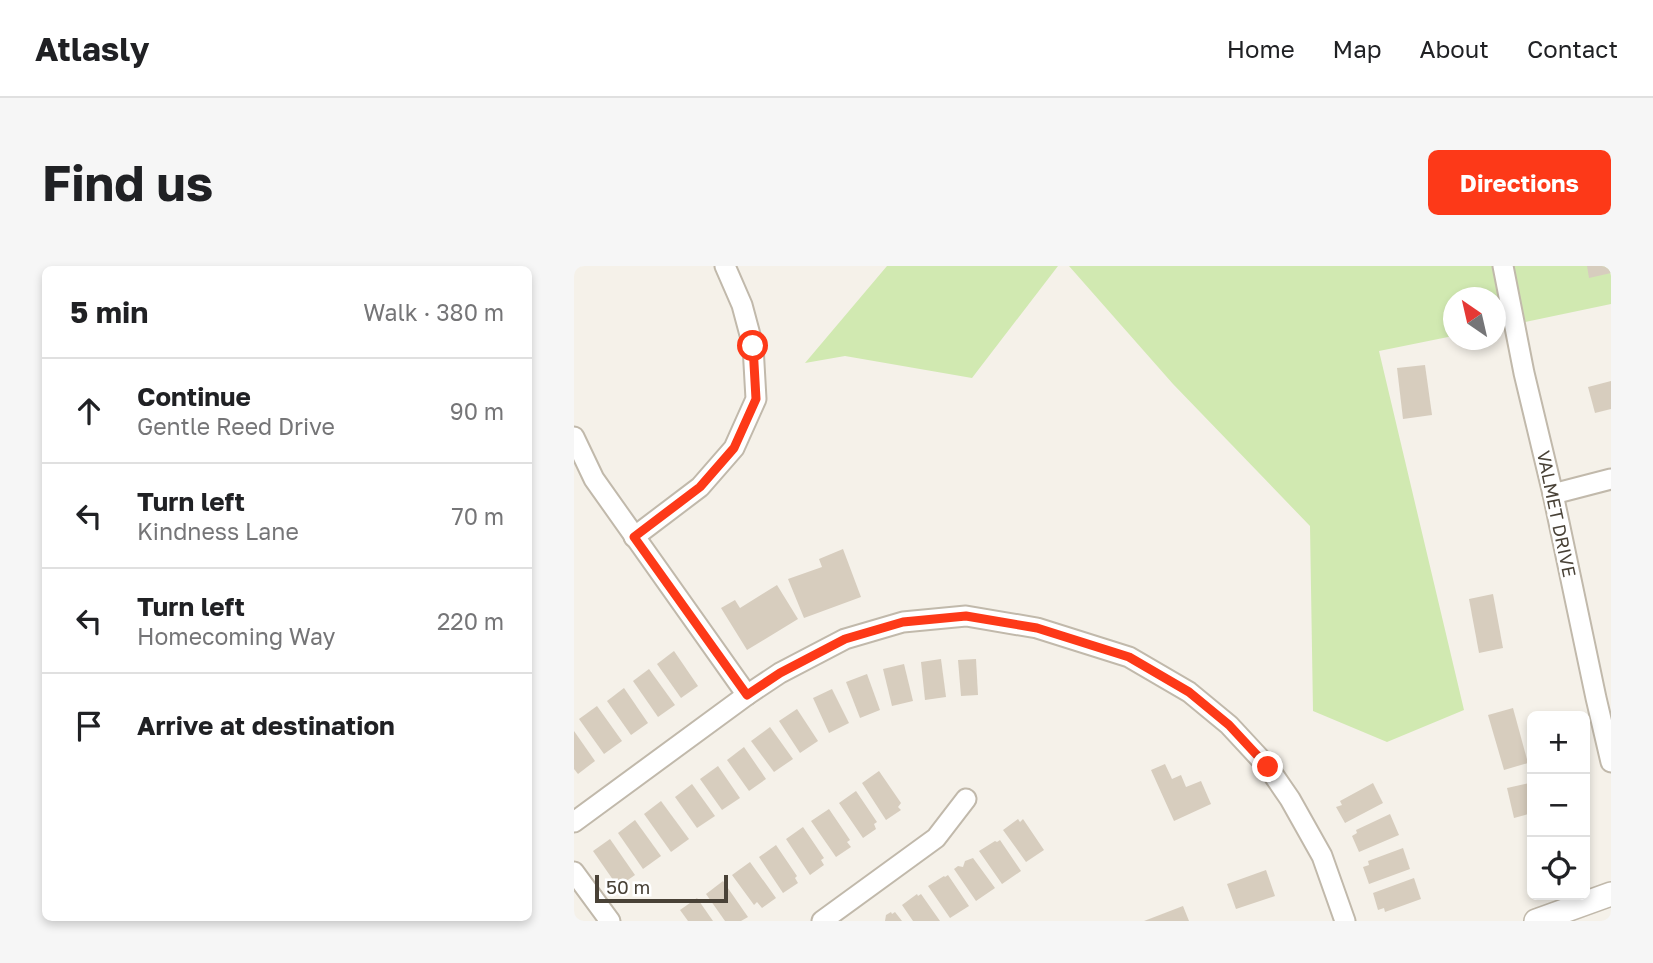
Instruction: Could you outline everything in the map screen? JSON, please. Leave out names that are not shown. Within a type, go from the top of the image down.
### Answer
[{"type":"street","points":[[634,537],[700,487],[734,448],[756,399],[753,346],[742,305],[725,266]]},
{"type":"street","name":"VALMET DRIVE","points":[[1503,266],[1524,373],[1611,762]]},
{"type":"street","points":[[574,437],[594,479],[747,695]]},
{"type":"street","points":[[1553,494],[1611,479]]},
{"type":"street","points":[[574,822],[747,695],[780,673],[845,639],[903,622],[971,617],[1037,628],[1129,657],[1189,692],[1229,725],[1268,767],[1290,799],[1322,856],[1345,921]]},
{"type":"street","points":[[822,921],[936,838],[967,799]]},
{"type":"street","points":[[574,872],[610,921]]},
{"type":"street","points":[[1536,921],[1611,894]]},
{"type":"green space","points":[[887,266],[1058,266],[972,378],[845,356],[805,363]]},
{"type":"green space","points":[[1069,266],[1611,266],[1611,304],[1506,326],[1506,287],[1443,287],[1443,338],[1379,351],[1464,710],[1387,742],[1313,711],[1310,526],[1173,384]]},
{"type":"building","points":[[1587,266],[1611,266],[1611,273],[1589,278]]},
{"type":"building","points":[[1425,365],[1432,415],[1403,419],[1397,368]]},
{"type":"building","points":[[1611,381],[1611,409],[1595,413],[1588,387]]},
{"type":"building","points":[[843,549],[861,597],[804,618],[788,579],[822,567],[819,559]]},
{"type":"building","points":[[777,585],[798,619],[747,650],[721,608],[735,600],[740,608]]},
{"type":"building","points":[[1493,594],[1503,648],[1479,653],[1469,599]]},
{"type":"building","points":[[674,651],[698,686],[681,698],[657,664]]},
{"type":"building","points":[[941,659],[946,697],[925,700],[921,662]]},
{"type":"building","points":[[976,659],[978,695],[961,696],[958,660]]},
{"type":"building","points":[[904,664],[913,701],[892,706],[883,669]]},
{"type":"building","points":[[649,669],[675,705],[658,717],[633,681]]},
{"type":"building","points":[[867,674],[880,710],[860,718],[846,682]]},
{"type":"building","points":[[624,688],[648,723],[631,735],[607,701]]},
{"type":"building","points":[[832,689],[849,723],[829,733],[813,698]]},
{"type":"building","points":[[597,706],[622,741],[604,754],[579,719]]},
{"type":"building","points":[[1513,708],[1527,763],[1504,770],[1488,715]]},
{"type":"building","points":[[797,709],[818,741],[800,753],[779,721]]},
{"type":"building","points":[[770,727],[793,759],[774,772],[751,741]]},
{"type":"building","points":[[574,731],[595,761],[578,774],[574,769]]},
{"type":"building","points":[[744,747],[766,779],[749,791],[727,760]]},
{"type":"building","points":[[1165,764],[1172,779],[1181,775],[1186,787],[1201,781],[1211,804],[1174,821],[1151,770]]},
{"type":"building","points":[[718,766],[740,798],[722,810],[700,779]]},
{"type":"building","points":[[879,771],[901,803],[898,807],[901,810],[886,820],[862,783]]},
{"type":"building","points":[[1373,783],[1383,803],[1345,823],[1336,807],[1342,805],[1340,801]]},
{"type":"building","points":[[1527,783],[1527,814],[1514,818],[1507,788]]},
{"type":"building","points":[[692,784],[715,816],[697,828],[675,797]]},
{"type":"building","points":[[856,791],[877,822],[874,824],[876,829],[863,838],[839,803]]},
{"type":"building","points":[[661,801],[689,839],[671,852],[644,814]]},
{"type":"building","points":[[829,809],[850,840],[847,842],[851,847],[836,857],[811,821]]},
{"type":"building","points":[[1390,814],[1399,835],[1359,852],[1352,836],[1357,833],[1356,830]]},
{"type":"building","points":[[1018,819],[1020,822],[1023,819],[1044,850],[1026,862],[1003,830]]},
{"type":"building","points":[[635,820],[661,856],[643,869],[618,833]]},
{"type":"building","points":[[803,827],[824,858],[821,860],[824,865],[810,875],[786,839]]},
{"type":"building","points":[[610,839],[635,875],[618,887],[593,851]]},
{"type":"building","points":[[1000,840],[1021,871],[1002,884],[979,851]]},
{"type":"building","points":[[776,845],[797,876],[795,878],[798,883],[783,893],[759,857]]},
{"type":"building","points":[[1403,848],[1410,869],[1369,884],[1363,867],[1369,865],[1368,861]]},
{"type":"building","points":[[973,858],[995,888],[976,901],[954,869],[963,867],[965,861]]},
{"type":"building","points":[[750,862],[776,898],[762,908],[757,902],[754,905],[732,875]]},
{"type":"building","points":[[1266,870],[1275,896],[1236,909],[1227,884]]},
{"type":"building","points":[[948,875],[969,906],[950,918],[928,886]]},
{"type":"building","points":[[1414,878],[1421,899],[1385,912],[1384,908],[1378,910],[1373,893]]},
{"type":"building","points":[[723,881],[748,917],[741,921],[725,921],[706,894]]},
{"type":"building","points":[[921,894],[940,921],[913,921],[902,905]]},
{"type":"building","points":[[697,898],[713,921],[688,921],[680,910]]},
{"type":"building","points":[[1183,906],[1189,921],[1144,921]]},
{"type":"building","points":[[895,912],[902,921],[885,921],[886,915]]},
{"type":"route","points":[[753,346],[756,399],[734,448],[700,487],[634,537],[747,695],[780,673],[845,639],[903,622],[966,616],[1037,628],[1129,657],[1189,692],[1229,725],[1268,767]]}]
